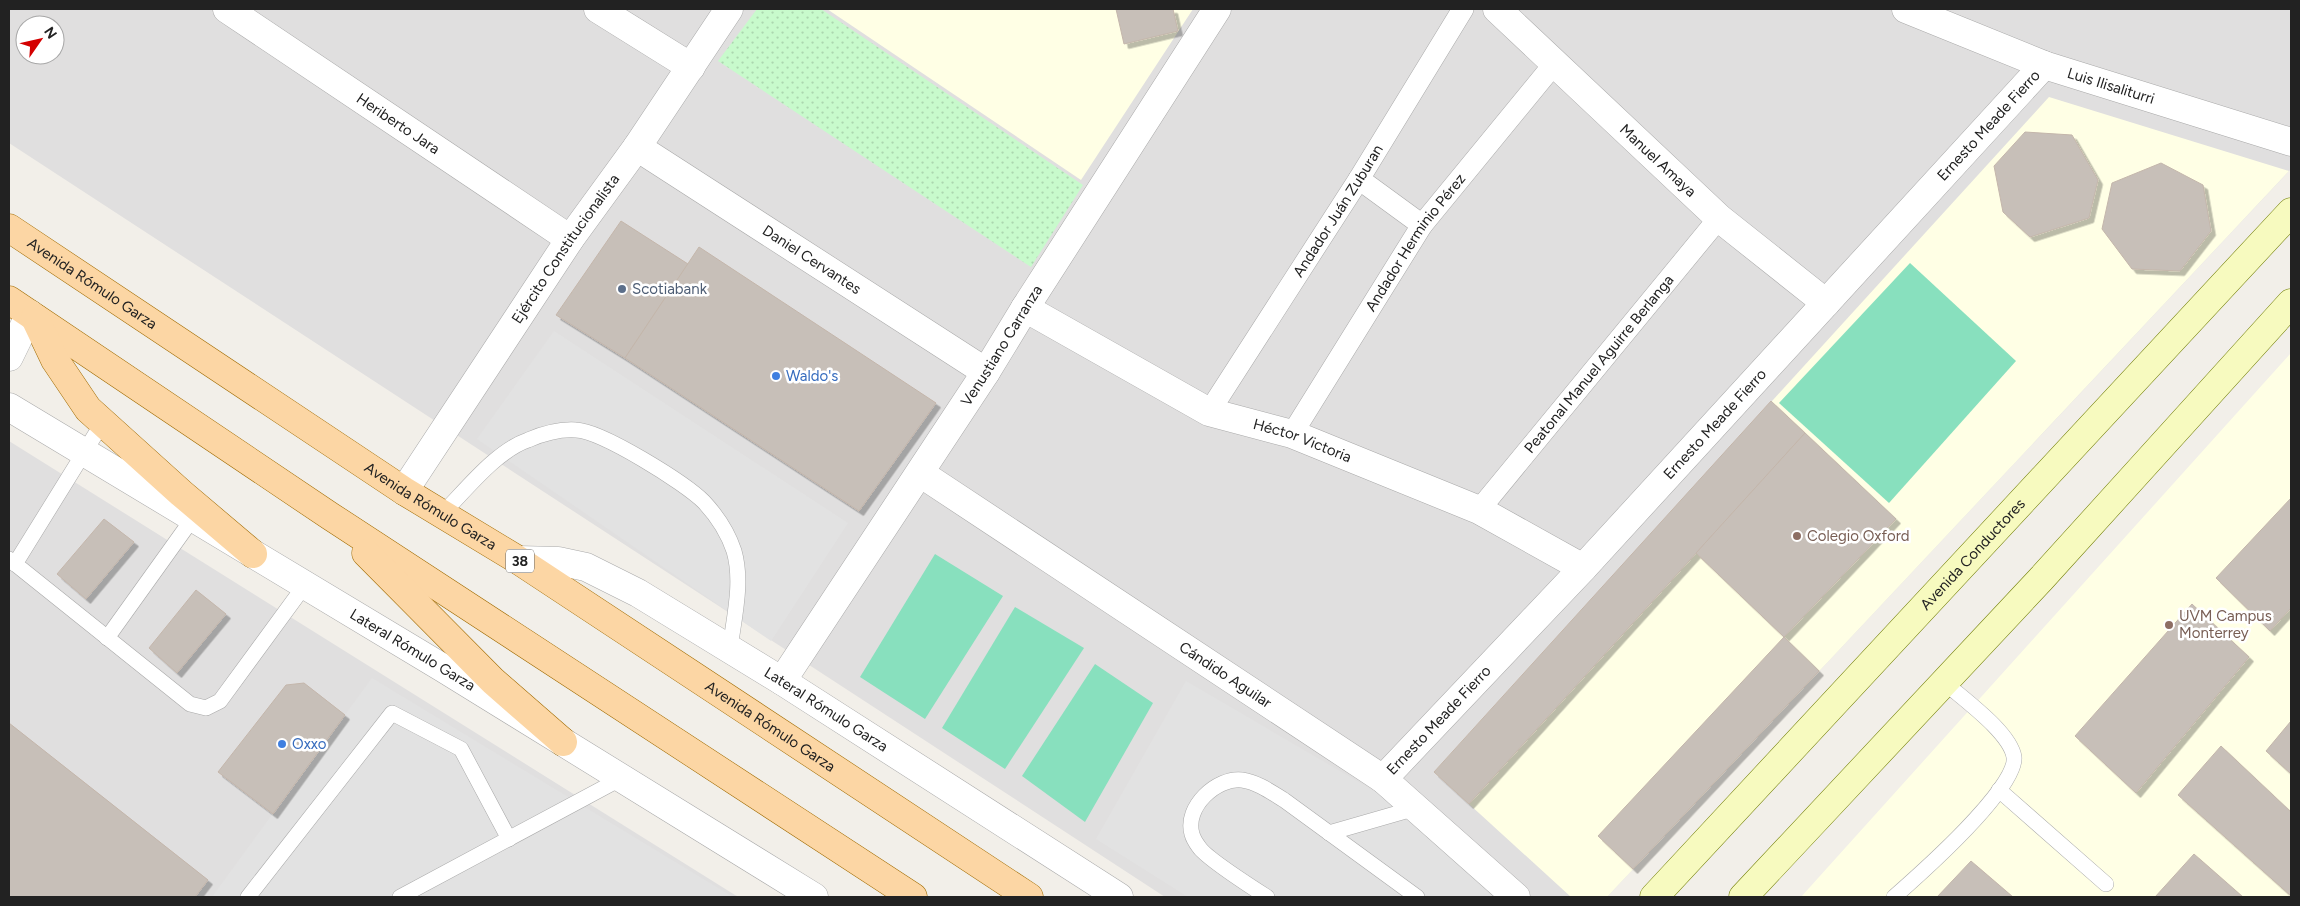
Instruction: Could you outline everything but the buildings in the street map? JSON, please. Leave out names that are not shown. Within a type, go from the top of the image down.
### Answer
[{"type":"main road","name":"Avenida Conductores","points":[[1654,897],[2291,212]]},
{"type":"main road","name":"Avenida Rómulo Garza","points":[[9,228],[404,491],[518,560],[1029,897]]},
{"type":"main road","points":[[1743,897],[2041,579],[2291,303]]},
{"type":"main road","points":[[24,311],[72,388],[88,409],[181,493],[253,554]]},
{"type":"main road","points":[[24,311],[330,516],[914,897]]},
{"type":"main road","points":[[330,516],[493,681],[564,742]]},
{"type":"street","name":"Heriberto Jara","points":[[227,9],[570,239]]},
{"type":"street","points":[[598,9],[691,67]]},
{"type":"street","name":"Ejército Constitucionalista","points":[[404,491],[570,239],[638,147],[730,9]]},
{"type":"street","name":"Venustiano Carranza","points":[[782,681],[986,372],[1025,308],[1218,9]]},
{"type":"street","name":"Andador Juán Zuburan","points":[[1209,412],[1359,179],[1463,9]]},
{"type":"street","name":"Manuel Amaya","points":[[1497,9],[1719,218],[1826,303]]},
{"type":"street","name":"Luis Ilisaliturri","points":[[1906,9],[2044,65],[2291,142]]},
{"type":"street","name":"Andador Herminio Pérez","points":[[1292,434],[1422,225],[1554,64]]},
{"type":"street","name":"Ernesto Meade Fierro","points":[[1383,779],[1583,568],[2044,65]]},
{"type":"street","name":"Daniel Cervantes","points":[[638,147],[986,372]]},
{"type":"street","points":[[1359,179],[1422,225]]},
{"type":"street","name":"Peatonal Manuel Aguirre Berlanga","points":[[1479,510],[1719,218]]},
{"type":"street","name":"Héctor Victoria","points":[[1025,308],[1209,412],[1292,434],[1479,510],[1583,568]]},
{"type":"street","points":[[9,356],[24,311]]},
{"type":"street","name":"Lateral Rómulo Garza","points":[[9,407],[564,742],[802,894]]},
{"type":"street","name":"Cándido Aguilar","points":[[920,473],[1383,779],[1516,897]]},
{"type":"street","name":"Lateral Rómulo Garza","points":[[518,560],[558,560],[586,567],[638,593],[782,681],[1119,897]]},
{"type":"lane","points":[[103,422],[12,561],[190,704],[206,708],[220,701],[304,585]]},
{"type":"lane","points":[[442,514],[500,456],[526,440],[549,433],[577,430],[608,438],[704,502],[724,528],[734,550],[738,570],[730,649]]},
{"type":"lane","points":[[107,638],[193,518]]},
{"type":"lane","points":[[1894,897],[1968,827],[2007,781],[2014,765],[2014,757],[2009,743],[1982,715],[1944,682]]},
{"type":"lane","points":[[248,897],[392,713],[461,749],[509,839]]},
{"type":"lane","points":[[400,897],[622,778]]},
{"type":"lane","points":[[1267,897],[1200,850],[1191,833],[1191,818],[1199,804],[1209,792],[1229,780],[1244,780],[1262,787],[1284,800],[1417,897]]},
{"type":"lane","points":[[1999,790],[2106,884]]},
{"type":"lane","points":[[1330,833],[1416,808]]},
{"type":"shaded area","points":[[9,9],[2291,9],[2291,169],[1607,897],[1165,897],[9,143]]},
{"type":"shaded area","points":[[827,9],[1193,9],[1081,180]]},
{"type":"shaded area","name":"Colegio Oxford","points":[[2049,97],[2289,171],[1607,897],[1571,897],[1434,772]]},
{"type":"shaded area","points":[[554,331],[848,523],[771,641],[477,439]]},
{"type":"shaded area","name":"UVM Campus Monterrey","points":[[2291,353],[2291,897],[1801,897]]},
{"type":"shaded area","points":[[9,441],[735,895],[739,897],[9,897]]},
{"type":"shaded area","points":[[372,678],[733,897],[212,897]]},
{"type":"shaded area","points":[[1186,681],[1386,798],[1494,897],[1188,897],[1096,839]]},
{"type":"green space","points":[[757,9],[821,9],[1083,185],[1031,267],[718,61]]},
{"type":"green space","points":[[1910,263],[2016,361],[1889,503],[1779,403]]},
{"type":"green space","points":[[935,554],[1003,596],[925,719],[860,677]]},
{"type":"green space","points":[[1015,607],[1084,648],[1005,769],[942,728]]},
{"type":"green space","points":[[1095,664],[1153,703],[1085,822],[1022,776]]},
{"type":"place","name":"Scotiabank","points":[[622,289]]},
{"type":"place","name":"Waldo's","points":[[776,376]]},
{"type":"place","name":"Colegio Oxford","points":[[1797,536]]},
{"type":"place","name":"UVM Campus Monterrey","points":[[2169,625]]},
{"type":"place","name":"Oxxo","points":[[282,744]]}]
